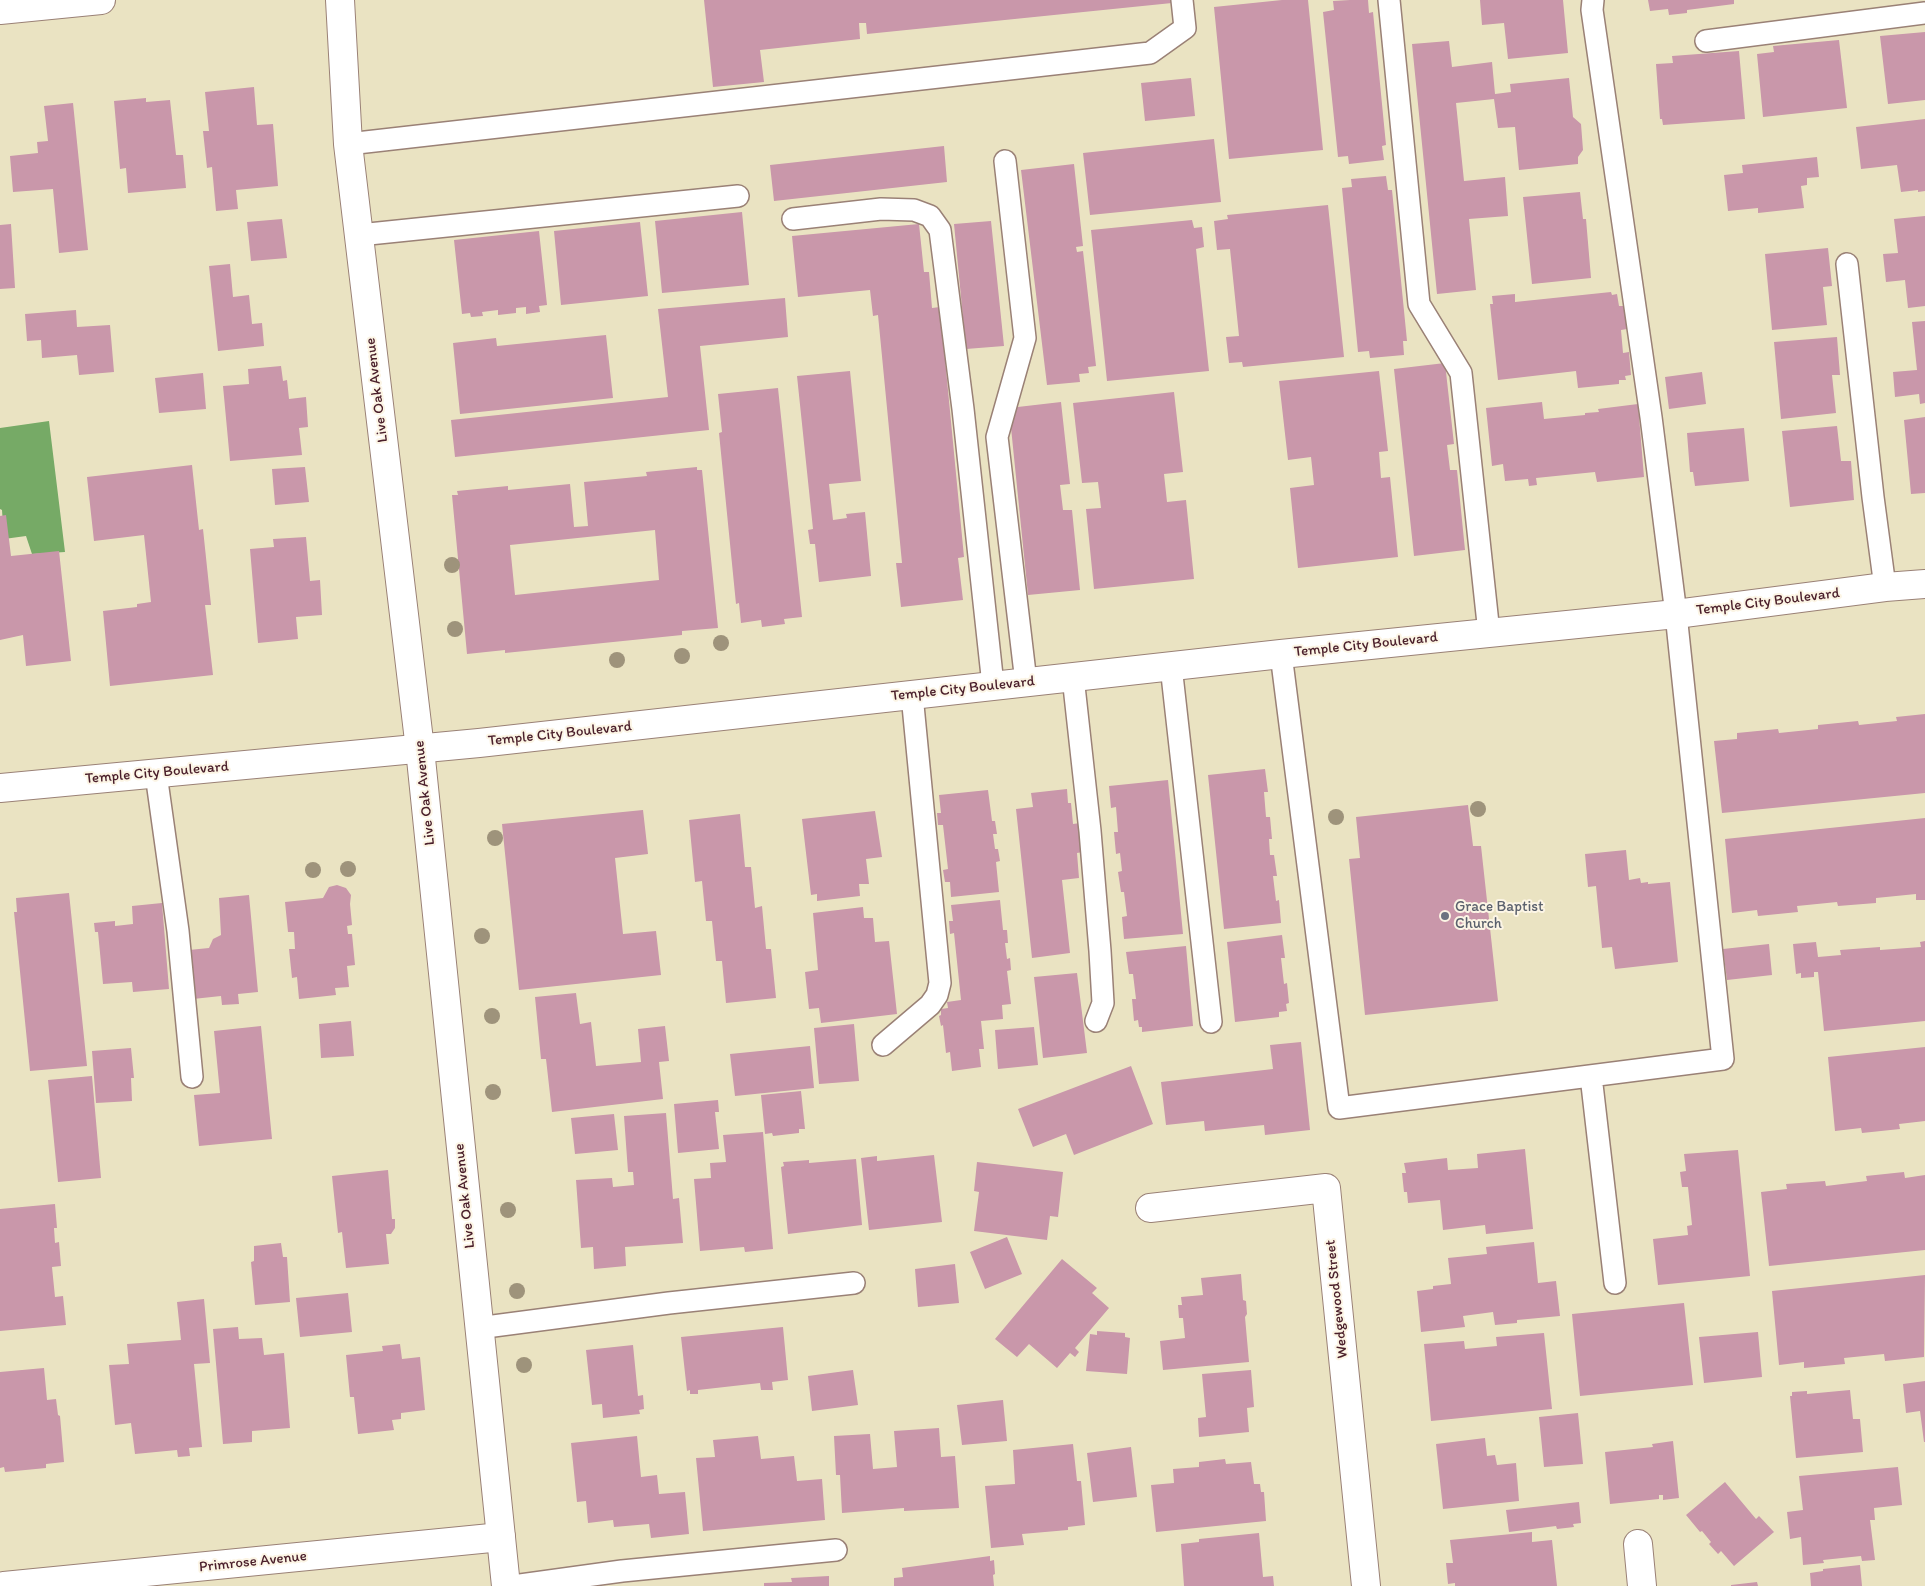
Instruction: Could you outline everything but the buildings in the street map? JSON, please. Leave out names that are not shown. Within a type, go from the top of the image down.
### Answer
[{"type":"street","points":[[0,10],[101,0]]},
{"type":"street","name":"Live Oak Avenue","points":[[340,0],[348,144],[420,749],[506,1586]]},
{"type":"street","name":"Temple City Boulevard","points":[[0,788],[420,749],[1281,654],[1676,614],[1885,587],[1925,584]]},
{"type":"street","name":"Wedgewood Street","points":[[1150,1208],[1326,1188],[1366,1586]]},
{"type":"street","name":"Primrose Avenue","points":[[4,1586],[501,1538]]},
{"type":"street","points":[[1638,1544],[1642,1586]]},
{"type":"lane","points":[[348,144],[1150,52],[1185,28],[1182,0]]},
{"type":"lane","points":[[1389,0],[1419,304],[1461,373],[1489,633]]},
{"type":"lane","points":[[1281,654],[1339,1108],[1723,1059],[1676,614],[1652,427],[1592,10],[1593,0]]},
{"type":"lane","points":[[1706,41],[1925,14]]},
{"type":"lane","points":[[1005,161],[1025,338],[997,437],[1026,682]]},
{"type":"lane","points":[[359,236],[738,196]]},
{"type":"lane","points":[[793,219],[881,209],[914,210],[930,216],[940,230],[963,409],[993,685]]},
{"type":"lane","points":[[1847,264],[1885,587]]},
{"type":"lane","points":[[1171,666],[1211,1022]]},
{"type":"lane","points":[[1072,677],[1090,831],[1100,951],[1103,1003],[1096,1021]]},
{"type":"lane","points":[[883,1045],[930,1005],[937,995],[940,983],[912,695]]},
{"type":"lane","points":[[156,774],[178,931],[192,1077]]},
{"type":"lane","points":[[1592,1076],[1615,1283]]},
{"type":"lane","points":[[478,1328],[669,1303],[854,1283]]},
{"type":"lane","points":[[514,1586],[622,1571],[836,1550]]},
{"type":"green space","points":[[49,421],[65,552],[32,554],[26,536],[4,539],[2,510],[0,509],[0,428]]},
{"type":"place","name":"Grace Baptist Church","points":[[1445,916]]}]
